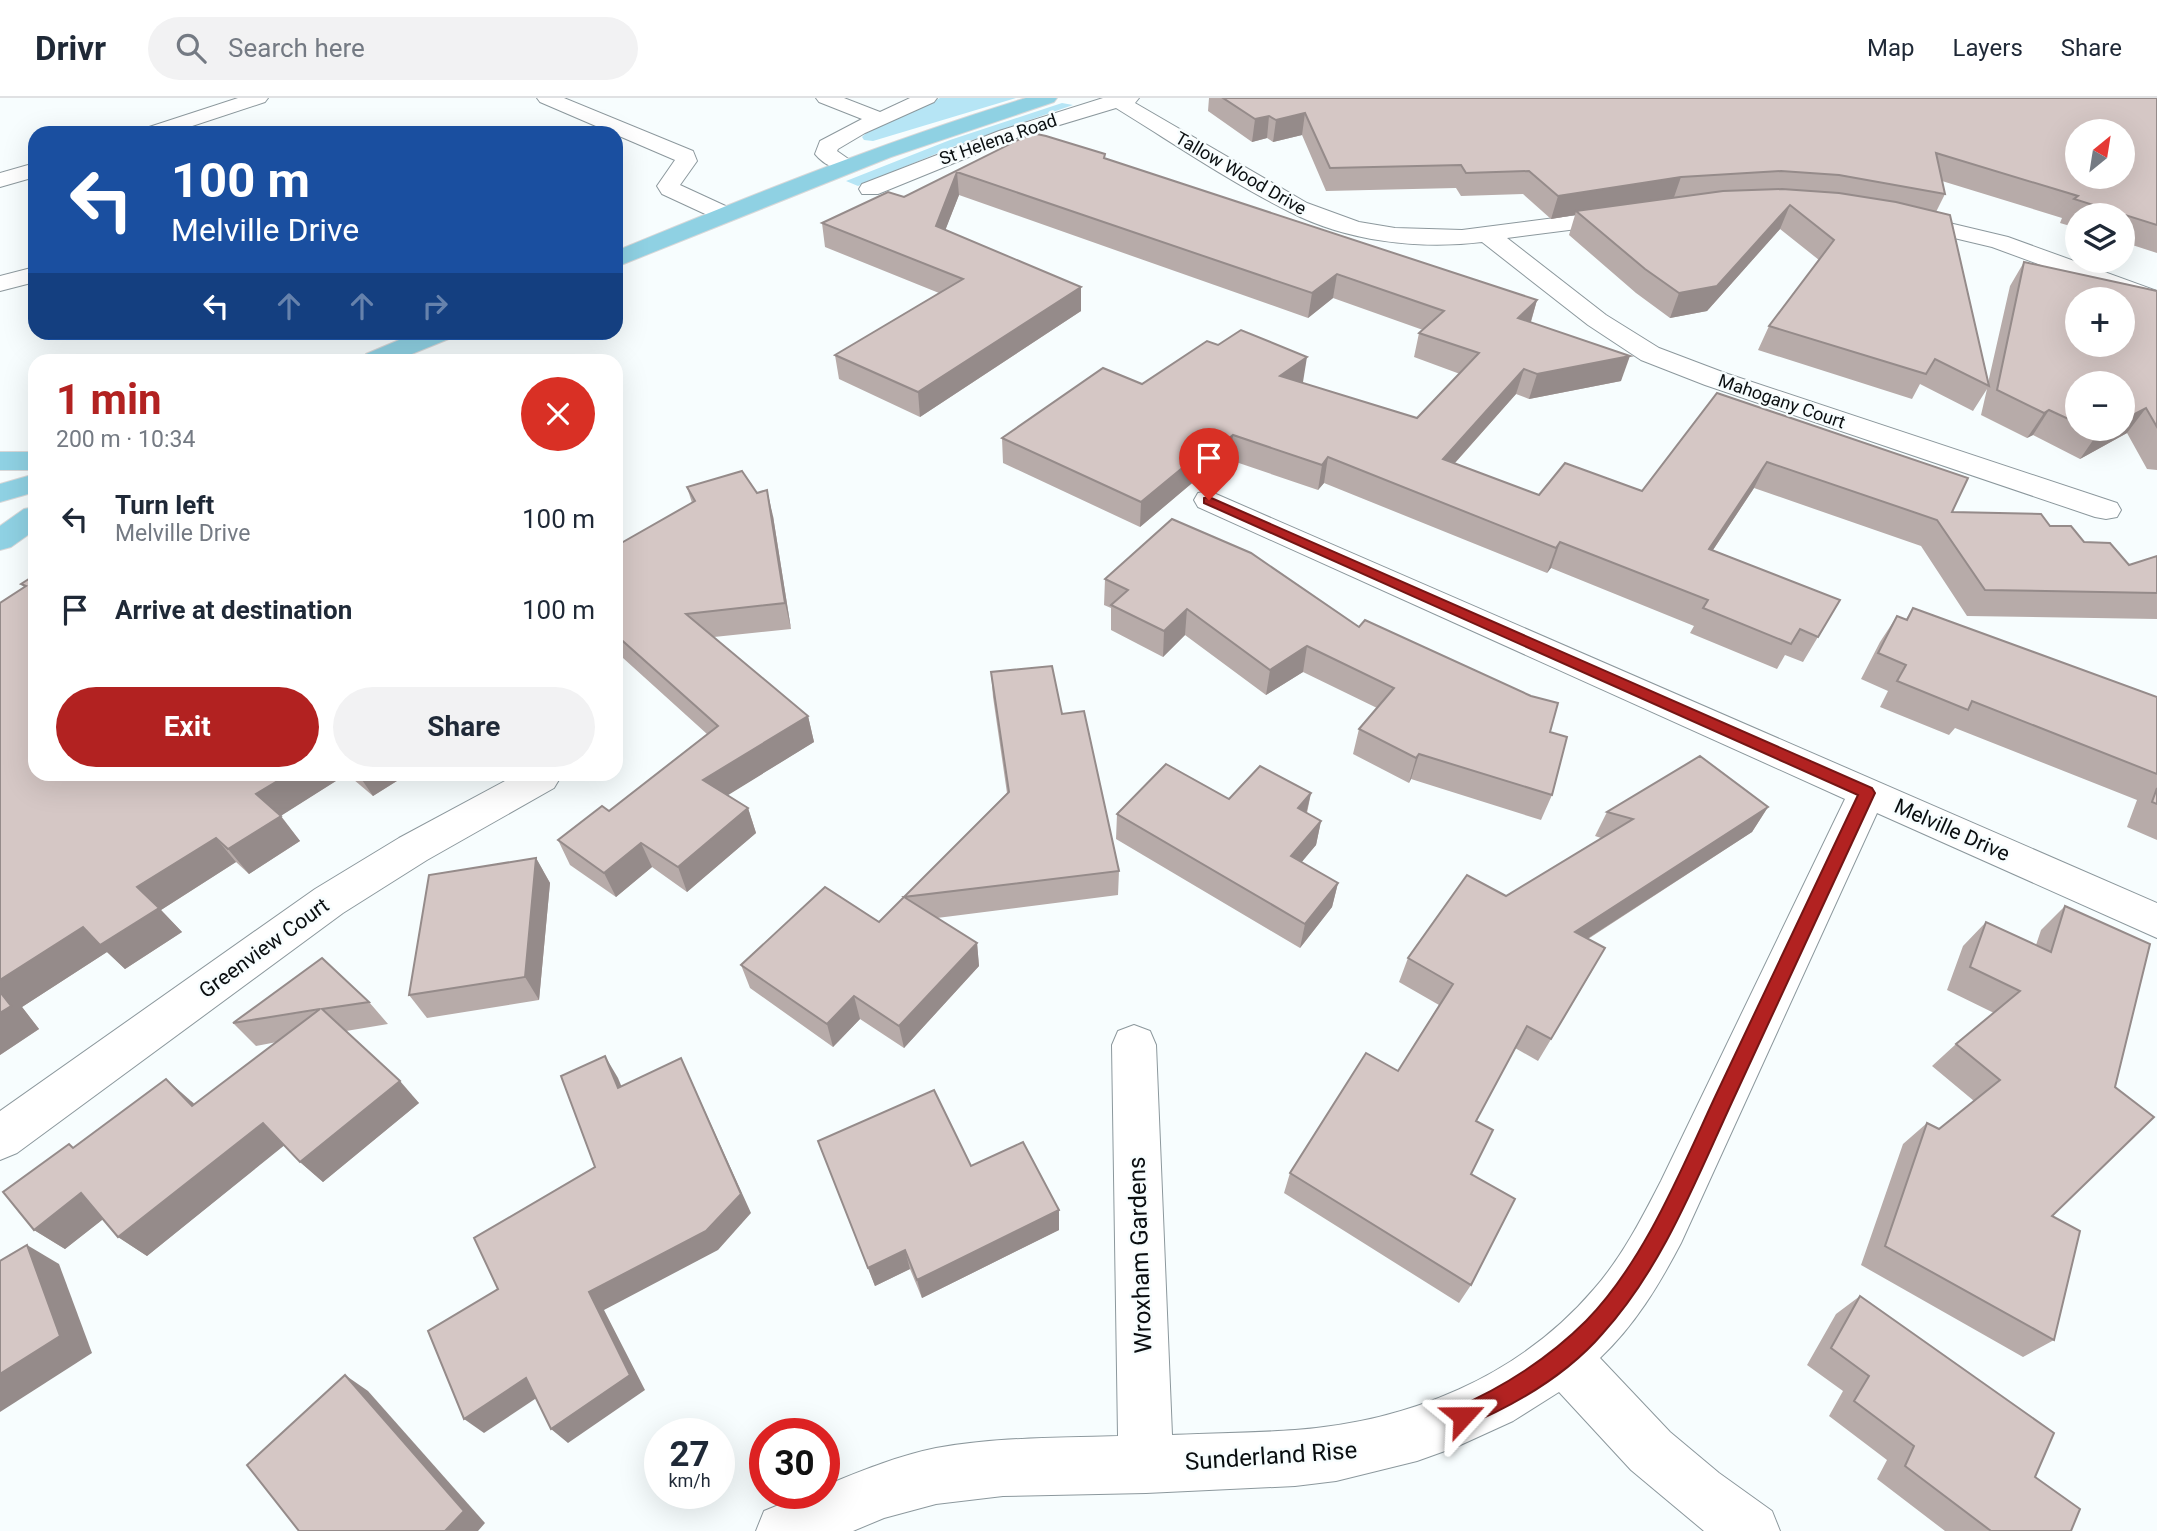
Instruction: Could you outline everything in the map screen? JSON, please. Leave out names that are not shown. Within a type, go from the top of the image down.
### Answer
[{"type":"main road","name":"St Helena Road","points":[[623,257],[846,165],[1047,98]]},
{"type":"main road","points":[[389,354],[423,340]]},
{"type":"main road","points":[[0,461],[28,461]]},
{"type":"main road","points":[[0,494],[28,485]]},
{"type":"main road","points":[[0,526],[28,516]]},
{"type":"main road","points":[[0,540],[28,519]]},
{"type":"street","points":[[172,126],[258,98]]},
{"type":"street","points":[[547,98],[614,126]]},
{"type":"street","points":[[826,98],[880,119]]},
{"type":"street","points":[[846,165],[826,154],[828,146],[927,98]]},
{"type":"street","name":"St Helena Road","points":[[870,188],[1006,135],[1120,99]]},
{"type":"street","name":"Tallow Wood Drive","points":[[1120,99],[1266,190],[1315,216],[1354,228],[1395,235],[1438,237],[1488,234],[1652,213]]},
{"type":"street","points":[[623,130],[685,156],[687,162],[668,186],[670,189],[724,214]]},
{"type":"street","points":[[0,180],[28,172]]},
{"type":"street","points":[[1875,214],[2000,242],[2157,300]]},
{"type":"street","name":"Mahogany Court","points":[[1488,234],[1597,320],[1650,354],[1706,376],[2106,511]]},
{"type":"street","points":[[0,285],[28,276]]},
{"type":"street","name":"Melville Drive","points":[[1209,500],[2157,921]]},
{"type":"street","name":"Greenview Court","points":[[0,1138],[329,901],[413,849],[536,781]]},
{"type":"street","name":"Sunderland Rise","points":[[784,1531],[884,1490],[936,1476],[1003,1468],[1146,1465],[1330,1455],[1388,1444],[1489,1405],[1564,1356],[1595,1326],[1626,1287],[1652,1246],[1697,1157],[1867,793]]},
{"type":"street","name":"Wroxham Gardens","points":[[1134,1045],[1146,1465]]},
{"type":"street","points":[[1564,1356],[1612,1415],[1654,1457],[1691,1488],[1752,1531]]},
{"type":"shaded area","points":[[940,98],[1016,98],[873,141],[864,140],[862,137],[868,131]]},
{"type":"shaded area","points":[[1062,103],[1073,105],[955,146],[858,186],[846,181],[950,140]]},
{"type":"building","points":[[1223,98],[2157,98],[2157,225],[2135,218],[2135,203],[2087,203],[2074,199],[2078,196],[1936,153],[1945,194],[1839,175],[1781,171],[1681,177],[1558,196],[1529,171],[1466,173],[1461,165],[1330,168],[1305,113],[1276,120],[1269,116],[1255,119]]},
{"type":"building","points":[[1032,133],[1105,154],[1104,158],[1537,300],[1518,318],[1630,356],[1537,374],[1524,369],[1443,459],[1539,495],[1565,463],[1642,491],[1717,393],[1968,478],[1952,512],[2041,514],[2050,526],[2071,526],[2084,542],[2110,543],[2129,565],[2157,556],[2157,593],[1985,590],[1937,520],[1767,462],[1709,549],[1840,600],[1818,637],[1800,629],[1791,644],[1703,608],[1708,600],[1560,542],[1556,548],[1328,457],[1322,465],[1233,435],[1227,440],[1220,437],[1141,502],[1002,438],[1103,368],[1142,384],[1207,341],[1218,345],[1241,330],[1307,357],[1280,376],[1417,418],[1479,353],[1419,333],[1444,311],[1337,274],[1312,293],[957,172],[936,226],[1081,287],[918,392],[835,355],[963,279],[822,223],[888,192],[904,197]]},
{"type":"building","points":[[1782,189],[1839,193],[1896,202],[1950,215],[1989,386],[1935,359],[1926,374],[1769,326],[1834,240],[1790,205],[1717,286],[1679,293],[1645,269],[1576,211],[1723,191]]},
{"type":"building","points":[[2024,262],[2157,291],[2157,427],[2146,408],[2135,414],[2135,371],[2065,371],[2065,417],[2049,410],[2044,413],[1997,390]]},
{"type":"building","points":[[742,471],[757,493],[767,490],[785,603],[686,614],[808,716],[703,780],[748,808],[678,867],[641,843],[604,873],[558,840],[602,806],[609,811],[718,726],[623,641],[623,542],[695,501],[687,487]]},
{"type":"building","points":[[1172,519],[1251,553],[1359,627],[1365,620],[1531,696],[1558,703],[1550,732],[1567,737],[1552,795],[1419,754],[1416,758],[1359,729],[1394,688],[1307,646],[1270,670],[1187,609],[1164,631],[1111,605],[1128,590],[1105,579]]},
{"type":"building","points":[[28,580],[28,781],[277,781],[256,794],[281,816],[228,849],[216,838],[137,887],[159,908],[100,945],[83,927],[0,980],[0,603],[26,586],[21,584]]},
{"type":"building","points":[[1913,608],[2157,697],[2157,774],[1972,701],[1968,710],[1897,681],[1906,665],[1878,653],[1897,616],[1907,620]]},
{"type":"building","points":[[1052,666],[1062,714],[1084,711],[1119,871],[904,897],[1009,792],[991,672]]},
{"type":"building","points":[[1700,756],[1768,807],[1575,932],[1605,948],[1551,1039],[1527,1026],[1476,1121],[1493,1130],[1471,1174],[1515,1199],[1471,1285],[1290,1173],[1366,1053],[1398,1071],[1453,984],[1408,958],[1467,875],[1506,896],[1633,819],[1607,812]]},
{"type":"building","points":[[1166,764],[1229,799],[1260,766],[1311,793],[1298,808],[1321,821],[1291,856],[1338,883],[1305,924],[1117,814]]},
{"type":"building","points":[[2157,788],[2157,804],[2152,802]]},
{"type":"building","points":[[536,858],[525,977],[409,995],[429,875]]},
{"type":"building","points":[[825,887],[879,922],[904,897],[977,943],[899,1026],[854,996],[827,1024],[741,965]]},
{"type":"building","points":[[2065,906],[2150,944],[2115,1087],[2154,1117],[2052,1216],[2080,1231],[2054,1340],[1885,1246],[1927,1123],[1939,1129],[2000,1080],[1956,1044],[2020,991],[1970,967],[1986,922],[2051,952]]},
{"type":"building","points":[[322,958],[369,1002],[322,1009],[400,1081],[300,1162],[263,1123],[118,1237],[81,1193],[34,1230],[3,1192],[69,1144],[73,1148],[166,1079],[192,1106],[320,1009],[233,1023]]},
{"type":"building","points":[[0,992],[11,1006],[0,1013]]},
{"type":"building","points":[[605,1056],[618,1088],[681,1058],[741,1194],[706,1231],[589,1292],[630,1375],[551,1429],[526,1378],[464,1419],[428,1331],[498,1289],[474,1238],[595,1167],[561,1076]]},
{"type":"building","points":[[934,1090],[971,1166],[1023,1142],[1059,1210],[917,1280],[905,1250],[868,1268],[818,1141]]},
{"type":"building","points":[[27,1245],[60,1336],[0,1374],[0,1261]]},
{"type":"building","points":[[1860,1296],[2054,1433],[2035,1477],[2080,1509],[2071,1531],[1991,1531],[1905,1466],[1914,1446],[1854,1401],[1869,1376],[1831,1348]]},
{"type":"building","points":[[345,1375],[464,1511],[445,1531],[299,1531],[247,1465]]},
{"type":"route","points":[[1209,500],[1867,793],[1697,1157],[1652,1246],[1626,1287],[1595,1326],[1564,1356],[1489,1405],[1463,1416]]}]
